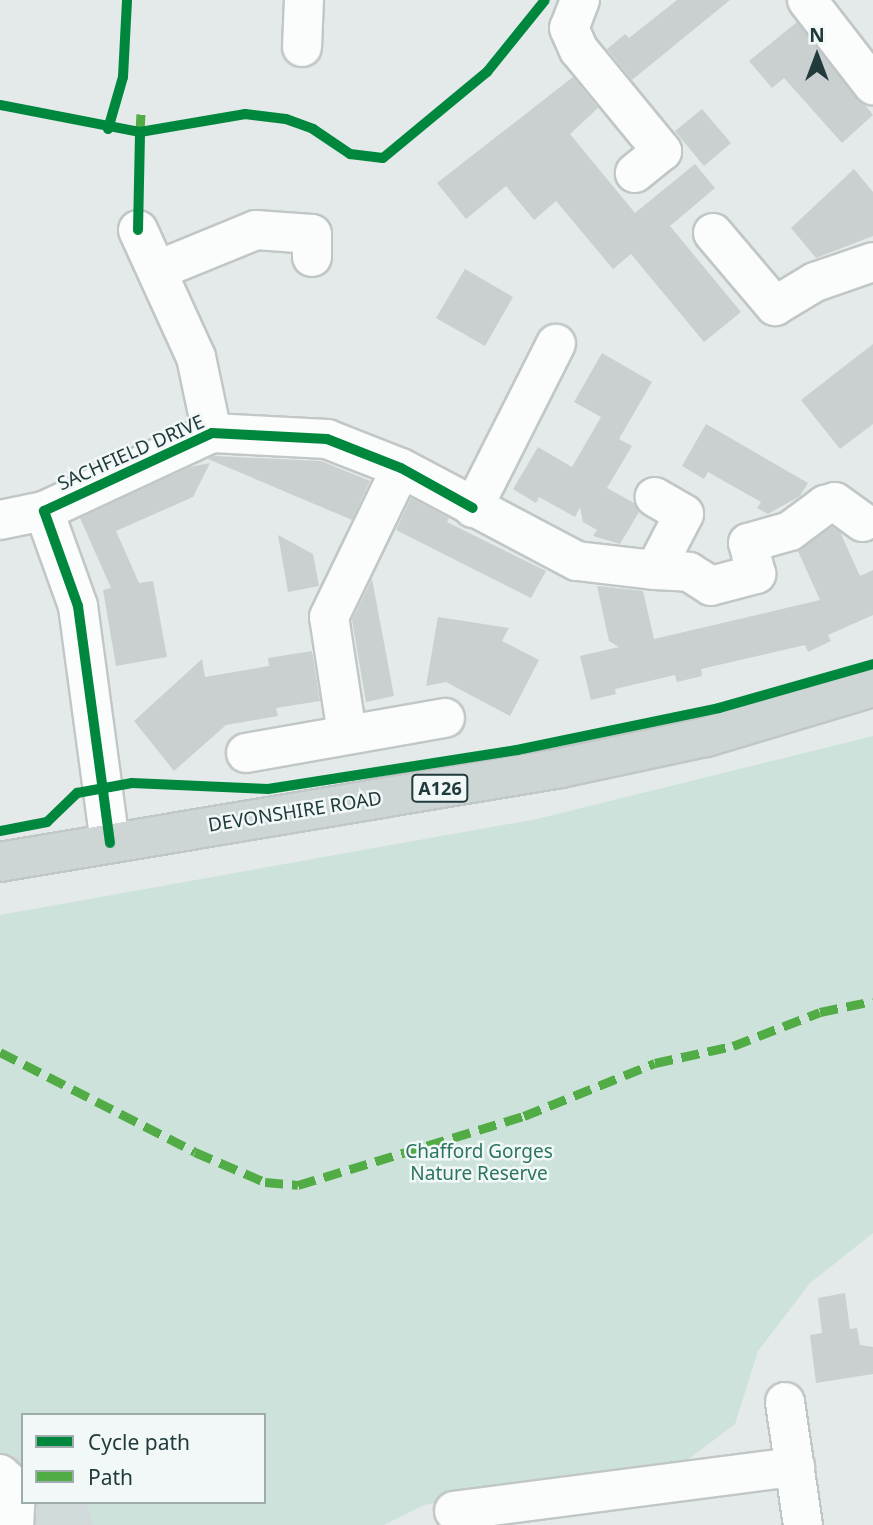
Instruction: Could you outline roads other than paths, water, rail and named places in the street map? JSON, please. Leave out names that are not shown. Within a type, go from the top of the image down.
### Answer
[{"type":"main road","name":"DEVONSHIRE ROAD","points":[[0,862],[561,768],[706,737],[873,687]]},
{"type":"street","points":[[302,47],[304,0]]},
{"type":"street","points":[[580,0],[569,28],[579,50],[662,151],[635,173]]},
{"type":"street","points":[[807,0],[873,85]]},
{"type":"street","name":"SACHFIELD DRIVE","points":[[138,230],[195,357],[212,433]]},
{"type":"street","points":[[158,270],[257,230],[312,234],[312,257]]},
{"type":"street","points":[[713,233],[775,306],[814,282],[873,262]]},
{"type":"street","points":[[474,508],[556,344]]},
{"type":"street","name":"SACHFIELD DRIVE","points":[[0,520],[44,511],[212,433],[327,439],[401,468],[576,561],[689,572],[711,586],[756,573],[748,543],[790,531],[825,505],[835,502],[863,522]]},
{"type":"street","points":[[347,734],[329,617],[401,468]]},
{"type":"street","points":[[654,497],[684,514],[655,570]]},
{"type":"street","name":"SACHFIELD DRIVE","points":[[44,511],[78,606],[110,843]]},
{"type":"street","points":[[246,753],[445,718]]},
{"type":"street","points":[[785,1402],[803,1525]]},
{"type":"street","points":[[454,1511],[794,1467]]},
{"type":"street","points":[[0,1474],[16,1489],[14,1525]]},
{"type":"park label","name":"Chafford Gorges Nature Reserve","points":[[479,1163]]}]
